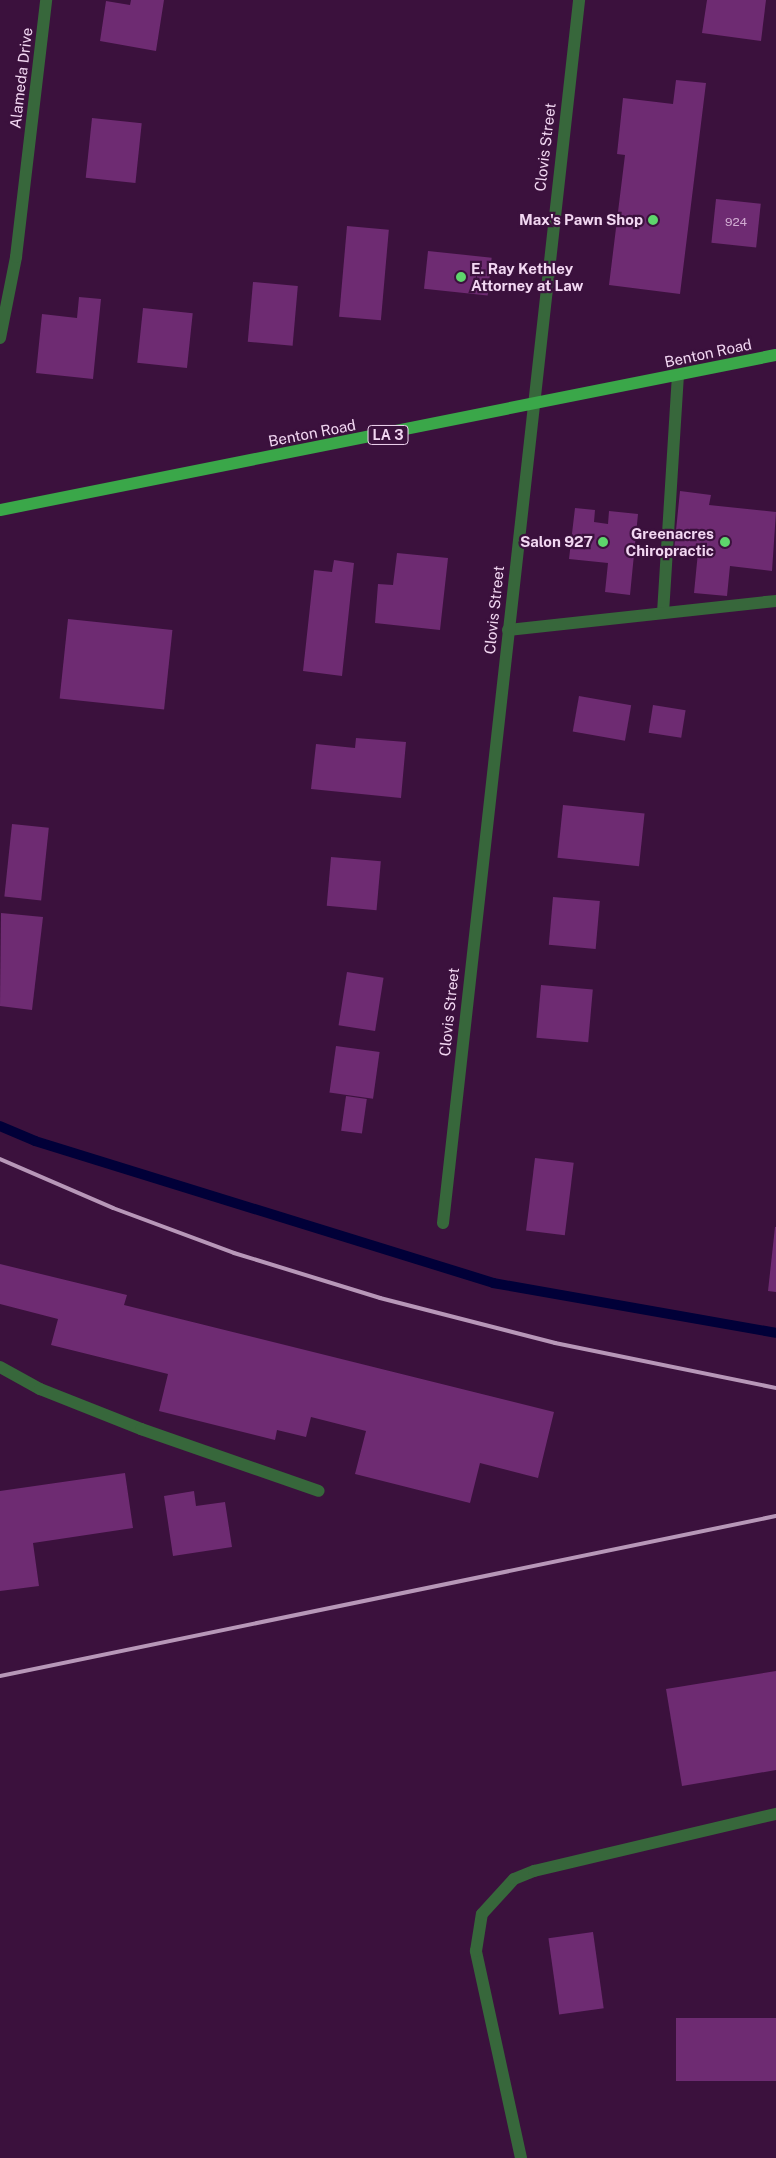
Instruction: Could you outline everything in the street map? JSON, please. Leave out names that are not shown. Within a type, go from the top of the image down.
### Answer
[{"type":"main road","name":"Benton Road","points":[[0,510],[776,356]]},
{"type":"street","name":"Alameda Drive","points":[[0,338],[18,240],[46,0]]},
{"type":"street","name":"Clovis Street","points":[[443,1223],[531,406],[579,0]]},
{"type":"street","points":[[663,613],[678,376]]},
{"type":"street","points":[[508,630],[776,601]]},
{"type":"street","points":[[0,1367],[40,1389],[141,1429],[319,1491]]},
{"type":"street","points":[[521,2158],[476,1951],[482,1914],[514,1879],[534,1871],[776,1814]]},
{"type":"building","points":[[131,0],[164,0],[156,51],[100,41],[106,1],[130,5]]},
{"type":"building","points":[[707,0],[766,0],[761,41],[702,33]]},
{"type":"building","name":"Max's Pawn Shop","points":[[676,80],[706,83],[680,294],[609,285],[625,155],[617,154],[623,98],[673,104]]},
{"type":"building","points":[[92,118],[142,123],[135,183],[86,178]]},
{"type":"building","points":[[716,199],[761,204],[756,247],[711,243]]},
{"type":"building","points":[[347,226],[389,230],[381,320],[339,317]]},
{"type":"building","points":[[428,251],[492,258],[488,295],[424,289]]},
{"type":"building","points":[[253,282],[298,286],[293,346],[248,342]]},
{"type":"building","points":[[79,297],[101,299],[93,379],[36,373],[42,314],[77,318]]},
{"type":"building","points":[[143,308],[193,313],[187,368],[137,363]]},
{"type":"building","name":"Greenacres Chiropractic","points":[[680,491],[711,495],[709,505],[776,512],[772,571],[730,566],[727,596],[694,593],[698,552],[674,550]]},
{"type":"building","name":"Salon 927","points":[[575,508],[595,510],[594,522],[608,524],[609,511],[638,514],[630,595],[605,592],[608,563],[569,559]]},
{"type":"building","points":[[397,553],[448,558],[440,630],[375,623],[378,584],[393,585]]},
{"type":"building","points":[[334,560],[354,563],[342,676],[303,671],[314,570],[332,572]]},
{"type":"building","points":[[68,619],[172,630],[164,710],[60,699]]},
{"type":"building","points":[[579,696],[631,705],[625,741],[573,731]]},
{"type":"building","points":[[653,705],[686,710],[681,738],[649,733]]},
{"type":"building","points":[[356,738],[406,742],[401,798],[311,789],[316,744],[355,748]]},
{"type":"building","points":[[563,805],[645,814],[639,866],[557,858]]},
{"type":"building","points":[[12,824],[49,828],[41,900],[4,897]]},
{"type":"building","points":[[331,857],[381,861],[377,910],[327,906]]},
{"type":"building","points":[[553,897],[600,901],[596,949],[549,945]]},
{"type":"building","points":[[1,913],[43,917],[32,1010],[0,1006]]},
{"type":"building","points":[[347,972],[384,978],[375,1031],[339,1025]]},
{"type":"building","points":[[541,985],[593,990],[588,1042],[536,1038]]},
{"type":"building","points":[[336,1046],[380,1052],[373,1099],[329,1093]]},
{"type":"building","points":[[346,1096],[367,1099],[362,1134],[341,1131]]},
{"type":"building","points":[[535,1158],[574,1163],[565,1235],[526,1230]]},
{"type":"building","points":[[776,1227],[776,1292],[768,1291]]},
{"type":"building","points":[[0,1264],[127,1295],[124,1305],[554,1412],[538,1478],[480,1463],[470,1503],[355,1474],[366,1431],[311,1417],[306,1437],[277,1430],[275,1440],[159,1411],[168,1374],[51,1345],[58,1319],[0,1304]]},
{"type":"building","points":[[125,1473],[133,1528],[33,1543],[39,1586],[0,1591],[0,1491]]},
{"type":"building","points":[[194,1491],[196,1506],[225,1502],[232,1547],[173,1556],[164,1496]]},
{"type":"building","points":[[776,1671],[776,1770],[682,1786],[666,1689]]},
{"type":"building","points":[[593,1932],[604,2008],[559,2015],[548,1938]]},
{"type":"building","points":[[676,2018],[776,2018],[776,2081],[676,2081]]},
{"type":"waterway","points":[[0,1126],[35,1141],[493,1283],[776,1333]]},
{"type":"railway","points":[[0,1159],[113,1208],[234,1253],[380,1298],[555,1343],[776,1388]]},
{"type":"railway","points":[[0,1676],[776,1516]]},
{"type":"place","name":"Max's Pawn Shop","points":[[653,220]]},
{"type":"place","name":"E. Ray Kethley Attorney at Law","points":[[461,277]]},
{"type":"place","name":"Salon 927","points":[[603,542]]},
{"type":"place","name":"Greenacres Chiropractic","points":[[725,542]]}]
